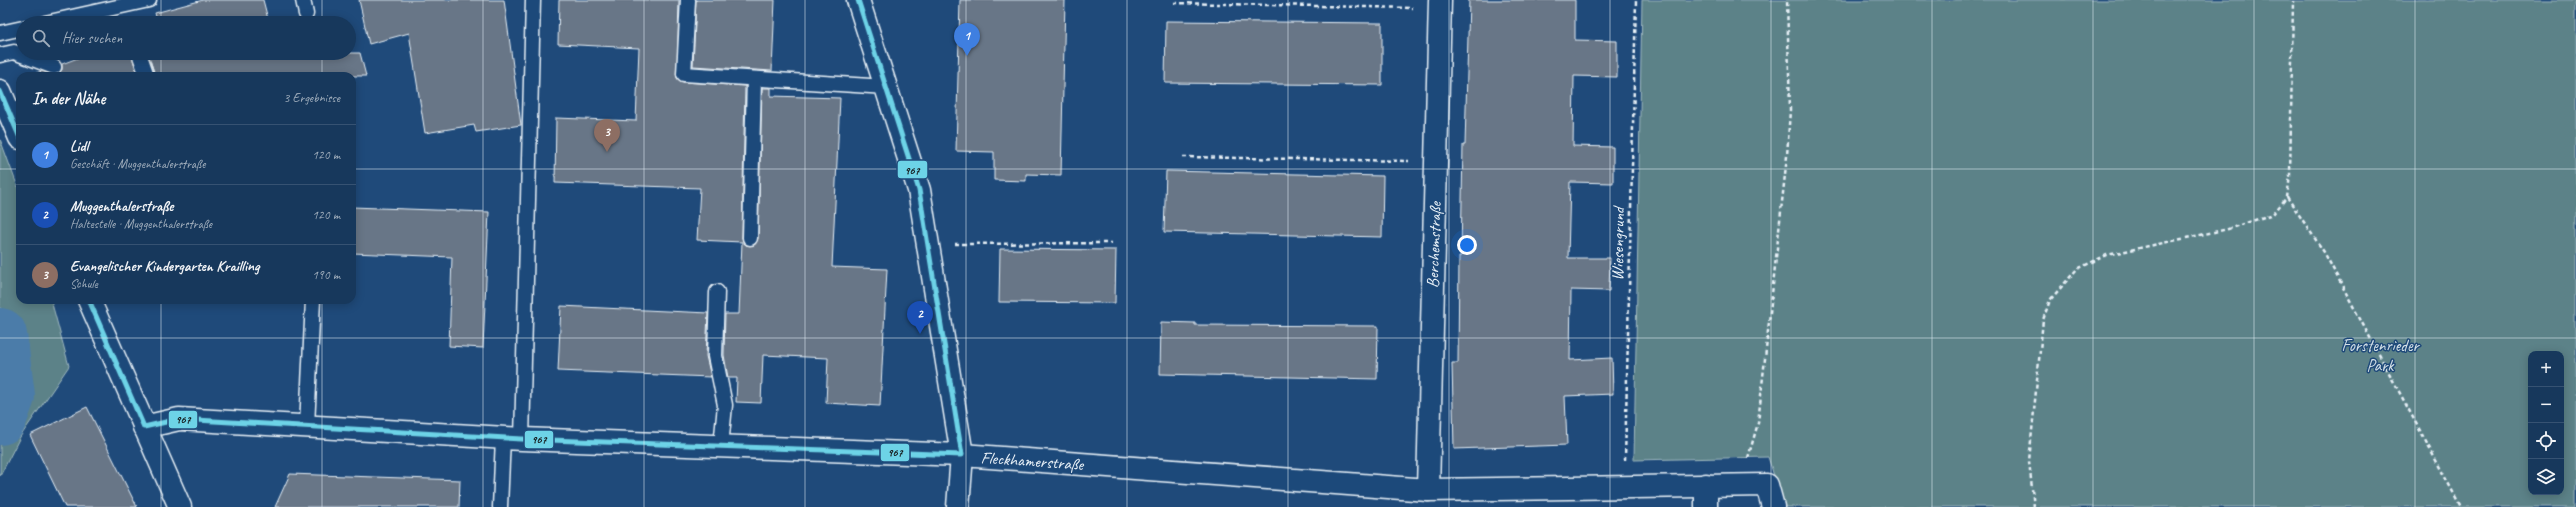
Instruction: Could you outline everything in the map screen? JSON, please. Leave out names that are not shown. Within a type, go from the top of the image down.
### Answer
[{"type":"street","points":[[858,0],[919,190],[962,455],[958,507]]},
{"type":"street","name":"Berchemstraße","points":[[1428,490],[1440,4]]},
{"type":"street","points":[[0,91],[16,129]]},
{"type":"street","points":[[91,304],[180,507]]},
{"type":"street","name":"Fleckhamerstraße","points":[[144,427],[179,419],[513,438],[962,455],[1428,490],[1767,485],[1773,507]]},
{"type":"street","points":[[1706,485],[1706,507]]},
{"type":"lane","points":[[77,16],[149,0]]},
{"type":"lane","points":[[303,0],[306,14]]},
{"type":"lane","points":[[500,507],[513,438],[533,0]]},
{"type":"lane","points":[[688,0],[684,74],[886,88]]},
{"type":"lane","points":[[0,33],[16,30]]},
{"type":"lane","points":[[34,60],[54,67]]},
{"type":"lane","points":[[141,60],[146,72]]},
{"type":"lane","points":[[750,238],[754,79]]},
{"type":"lane","points":[[717,292],[716,356],[724,405],[721,446]]},
{"type":"lane","points":[[307,426],[313,304]]},
{"type":"path","name":"Wiesengrund","points":[[1624,488],[1636,0]]},
{"type":"path","points":[[1741,485],[1758,423],[1787,156],[1790,110],[1787,0]]},
{"type":"path","points":[[2034,507],[2029,461],[2043,320],[2050,300],[2077,269],[2107,255],[2235,226],[2273,214],[2287,197],[2290,176],[2293,0]]},
{"type":"path","points":[[1174,3],[1440,4]]},
{"type":"path","points":[[1184,157],[1436,161]]},
{"type":"path","points":[[2287,197],[2324,252],[2461,507]]},
{"type":"path","points":[[928,244],[1112,243]]},
{"type":"green space","name":"Forstenrieder Park","points":[[1642,0],[2576,0],[2576,507],[1784,507],[1768,457],[1634,460]]},
{"type":"green space","points":[[0,139],[16,182],[16,304],[52,304],[69,366],[20,437],[0,476]]},
{"type":"building","points":[[203,0],[263,0],[267,16],[156,16],[155,13]]},
{"type":"building","points":[[359,0],[504,0],[521,125],[476,132],[474,125],[425,133],[409,33],[369,44]]},
{"type":"building","points":[[559,0],[679,0],[677,78],[683,82],[745,86],[742,238],[746,245],[754,245],[758,238],[762,88],[771,88],[771,96],[840,98],[832,267],[887,269],[880,406],[826,403],[828,358],[763,355],[761,403],[736,402],[737,378],[728,378],[724,355],[725,314],[739,314],[742,242],[697,240],[700,188],[555,183],[556,118],[636,121],[639,48],[558,44]]},
{"type":"building","points":[[696,0],[775,0],[772,71],[693,66]]},
{"type":"building","points":[[960,0],[1065,0],[1061,175],[1026,174],[1026,181],[994,180],[994,152],[956,151]]},
{"type":"building","points":[[1469,0],[1575,0],[1575,40],[1617,41],[1617,77],[1574,76],[1573,146],[1613,147],[1613,183],[1570,182],[1568,258],[1610,258],[1609,291],[1571,290],[1570,360],[1612,358],[1613,394],[1565,396],[1567,445],[1454,449],[1452,363],[1458,363],[1459,256],[1461,256],[1463,145],[1465,145]]},
{"type":"building","points":[[1166,21],[1382,23],[1382,85],[1165,83]]},
{"type":"building","points":[[356,53],[360,53],[366,76],[356,76],[356,72],[154,72],[150,60],[356,60]]},
{"type":"building","points":[[73,60],[133,60],[137,72],[60,72],[62,70],[62,64]]},
{"type":"building","points":[[1166,171],[1383,176],[1382,237],[1164,232]]},
{"type":"building","points":[[356,207],[489,212],[483,348],[449,346],[452,257],[356,253]]},
{"type":"building","points":[[1000,249],[1116,250],[1115,303],[999,302]]},
{"type":"building","points":[[561,306],[708,313],[706,356],[711,377],[558,371]]},
{"type":"building","points":[[1161,322],[1195,323],[1195,325],[1378,326],[1377,379],[1160,374]]},
{"type":"building","points":[[87,407],[137,507],[65,507],[30,435]]},
{"type":"building","points":[[290,474],[460,480],[459,507],[275,507]]},
{"type":"waterway","points":[[0,335],[8,396],[0,418]]},
{"type":"transit line","name":"967","points":[[91,304],[144,427],[179,419],[522,439],[962,455],[919,190],[858,0]]},
{"type":"transit line","name":"967","points":[[0,91],[16,129]]},
{"type":"place","name":"Lidl","points":[[967,56]]},
{"type":"place","name":"Evangelischer Kindergarten Krailling","points":[[607,152]]},
{"type":"place","name":"Muggenthalerstraße","points":[[920,334]]}]
